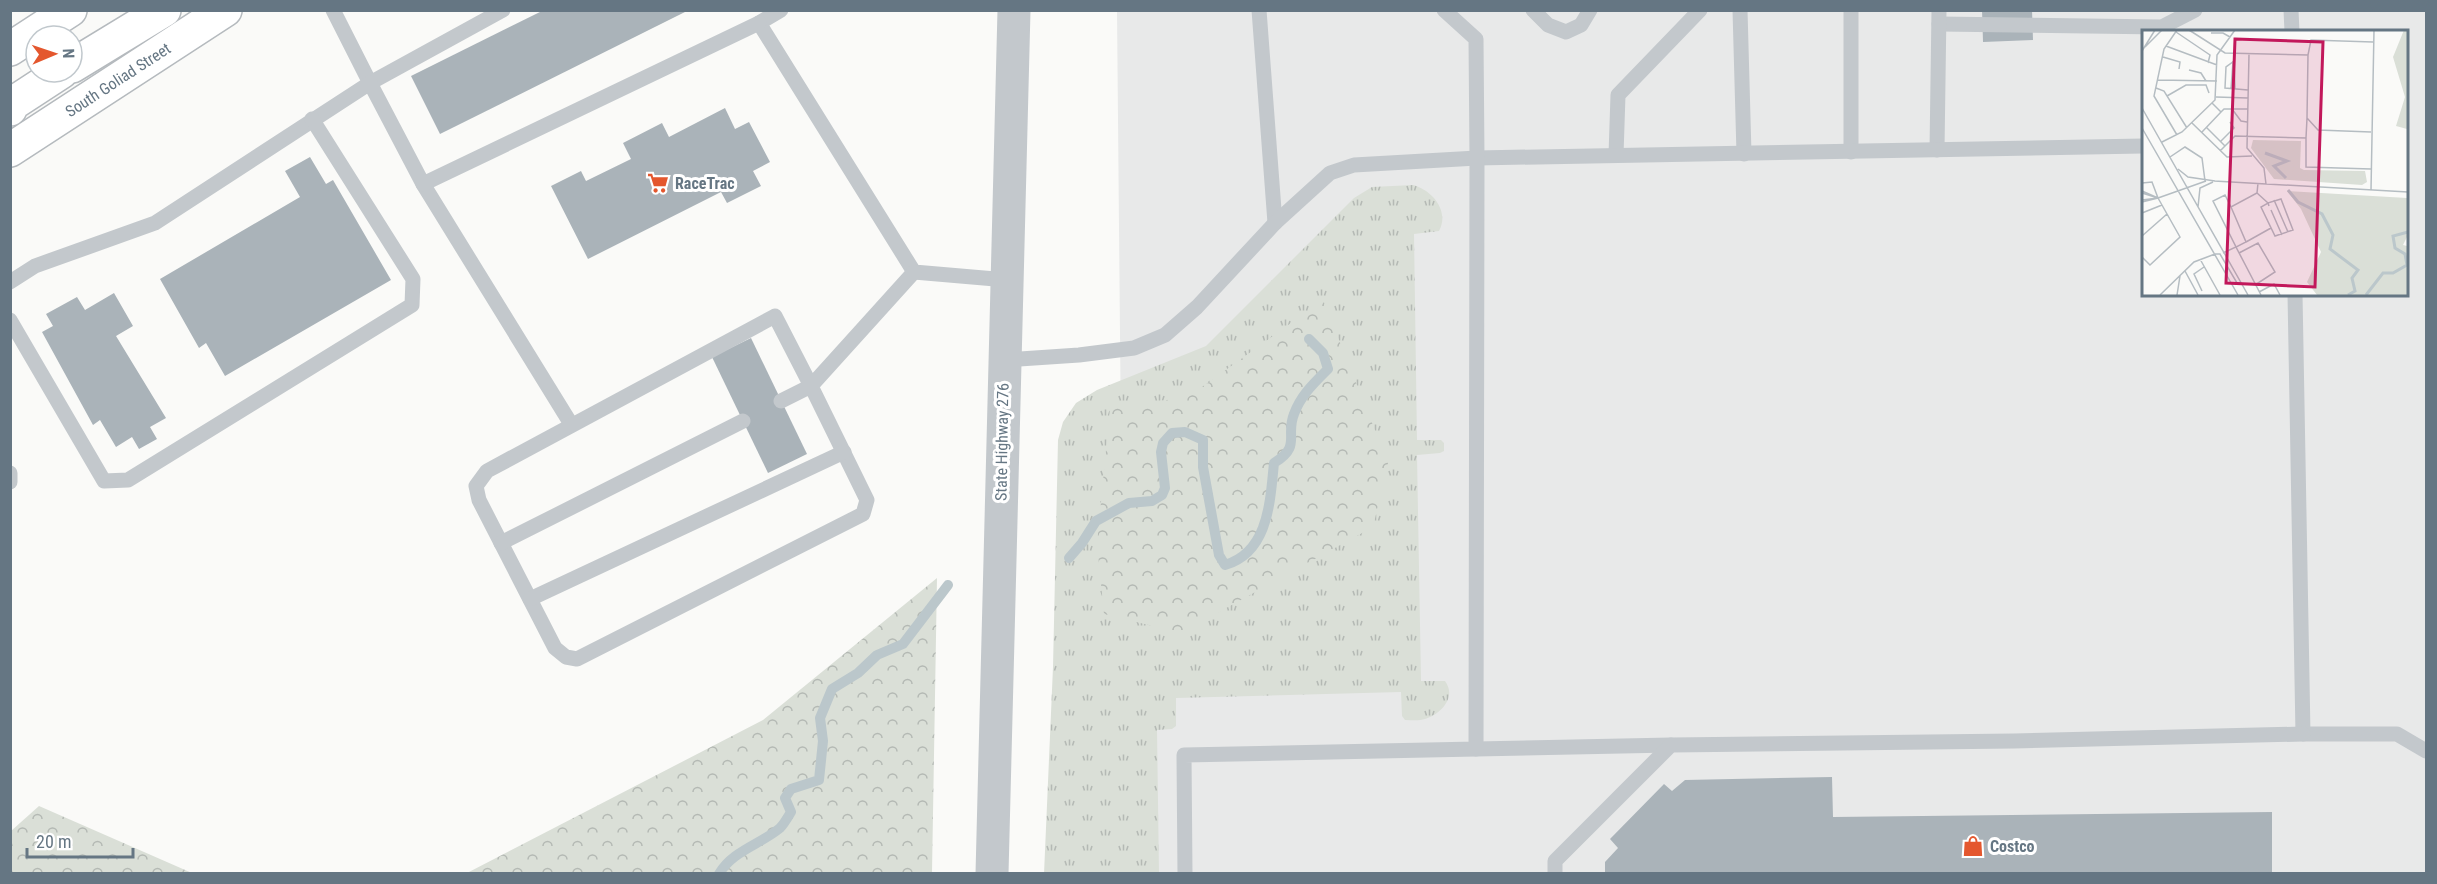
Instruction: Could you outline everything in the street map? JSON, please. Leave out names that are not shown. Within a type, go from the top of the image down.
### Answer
[{"type":"main road","points":[[10,49],[70,10]]},
{"type":"main road","points":[[84,59],[164,10]]},
{"type":"main road","name":"South Goliad Street","points":[[10,150],[225,10]]},
{"type":"main road","points":[[10,109],[12,104],[43,84]]},
{"type":"street","name":"State Highway 276","points":[[992,873],[1014,10]]},
{"type":"lane","points":[[333,10],[423,184],[571,424]]},
{"type":"lane","points":[[10,282],[35,266],[155,223],[370,83],[503,10]]},
{"type":"lane","points":[[423,184],[759,23],[781,10]]},
{"type":"lane","points":[[1259,10],[1275,223]]},
{"type":"lane","points":[[1444,10],[1476,39],[1476,749]]},
{"type":"lane","points":[[1533,10],[1548,25],[1566,32],[1581,25],[1590,10]]},
{"type":"lane","points":[[1616,155],[1618,94],[1700,10]]},
{"type":"lane","points":[[1740,10],[1744,154]]},
{"type":"lane","points":[[1851,10],[1851,152]]},
{"type":"lane","points":[[1937,150],[1939,17],[2162,27],[2195,10]]},
{"type":"lane","points":[[2291,10],[2292,30]]},
{"type":"lane","points":[[759,23],[914,272]]},
{"type":"lane","points":[[10,320],[104,481],[128,480],[412,305],[413,279],[312,119]]},
{"type":"lane","points":[[1004,360],[1079,355],[1134,348],[1165,335],[1197,307],[1275,223],[1330,173],[1354,165],[1477,158],[2142,146]]},
{"type":"lane","points":[[914,272],[1007,280]]},
{"type":"lane","points":[[781,401],[811,386],[914,272]]},
{"type":"lane","points":[[2295,296],[2303,734]]},
{"type":"lane","points":[[775,316],[867,500],[863,514],[849,523],[577,659],[566,657],[555,648],[479,500],[476,486],[487,471],[571,424],[775,316]]},
{"type":"lane","points":[[501,543],[743,421]]},
{"type":"lane","points":[[530,599],[844,452]]},
{"type":"lane","points":[[10,473],[10,482]]},
{"type":"lane","points":[[1185,873],[1184,755],[2303,734],[2397,734],[2427,751]]},
{"type":"lane","points":[[1555,873],[1555,861],[1671,745]]},
{"type":"shaded area","points":[[1117,11],[2426,11],[2426,873],[1125,873]]},
{"type":"green space","points":[[1413,185],[1427,191],[1432,196],[1441,209],[1442,216],[1439,231],[1414,234],[1417,440],[1441,440],[1444,443],[1444,451],[1440,453],[1417,455],[1421,681],[1445,681],[1449,693],[1446,704],[1431,717],[1423,720],[1405,720],[1402,716],[1401,692],[1176,698],[1176,726],[1172,729],[1157,730],[1159,873],[1044,874],[1053,667],[1058,440],[1063,422],[1076,403],[1097,390],[1206,346],[1354,198],[1372,187]]},
{"type":"green space","points":[[1323,300],[1388,463],[1373,527],[1181,633],[1104,614],[1097,544],[1110,408],[1188,397]]},
{"type":"green space","points":[[937,578],[932,873],[467,873],[763,720]]},
{"type":"green space","points":[[39,806],[192,873],[11,873],[11,831]]},
{"type":"building","points":[[544,10],[689,10],[440,134],[411,76]]},
{"type":"building","points":[[1982,10],[2032,10],[2033,40],[1983,42]]},
{"type":"building","name":"RaceTrac","points":[[725,108],[735,129],[749,122],[770,162],[753,171],[761,186],[727,203],[721,192],[588,259],[551,186],[581,171],[586,181],[631,159],[623,143],[662,123],[669,137]]},
{"type":"building","points":[[310,157],[326,184],[333,180],[391,280],[225,376],[206,343],[199,348],[160,279],[300,197],[285,171]]},
{"type":"building","points":[[114,293],[133,326],[116,336],[166,418],[150,427],[157,439],[139,449],[132,437],[116,447],[100,420],[93,425],[42,332],[53,326],[46,314],[77,297],[85,310]]},
{"type":"building","points":[[751,338],[807,454],[768,473],[712,357]]},
{"type":"building","name":"Costco","points":[[1832,777],[1833,817],[2272,812],[2272,874],[1605,874],[1605,862],[1618,848],[1610,839],[1664,784],[1672,791],[1685,780]]},
{"type":"waterway","points":[[1069,558],[1096,521],[1129,503],[1152,501],[1162,495],[1165,488],[1161,452],[1163,443],[1172,433],[1185,432],[1203,440],[1203,467],[1219,555],[1225,565],[1240,558],[1251,549],[1259,537],[1268,509],[1274,463],[1283,457],[1290,446],[1292,422],[1297,407],[1308,390],[1328,369],[1323,353],[1309,339]]},
{"type":"waterway","points":[[719,874],[731,859],[781,826],[791,812],[785,798],[791,789],[819,780],[823,741],[820,718],[832,689],[858,673],[877,655],[903,644],[948,585]]},
{"type":"place","name":"RaceTrac","points":[[658,183]]},
{"type":"place","name":"Costco","points":[[1973,846]]}]
